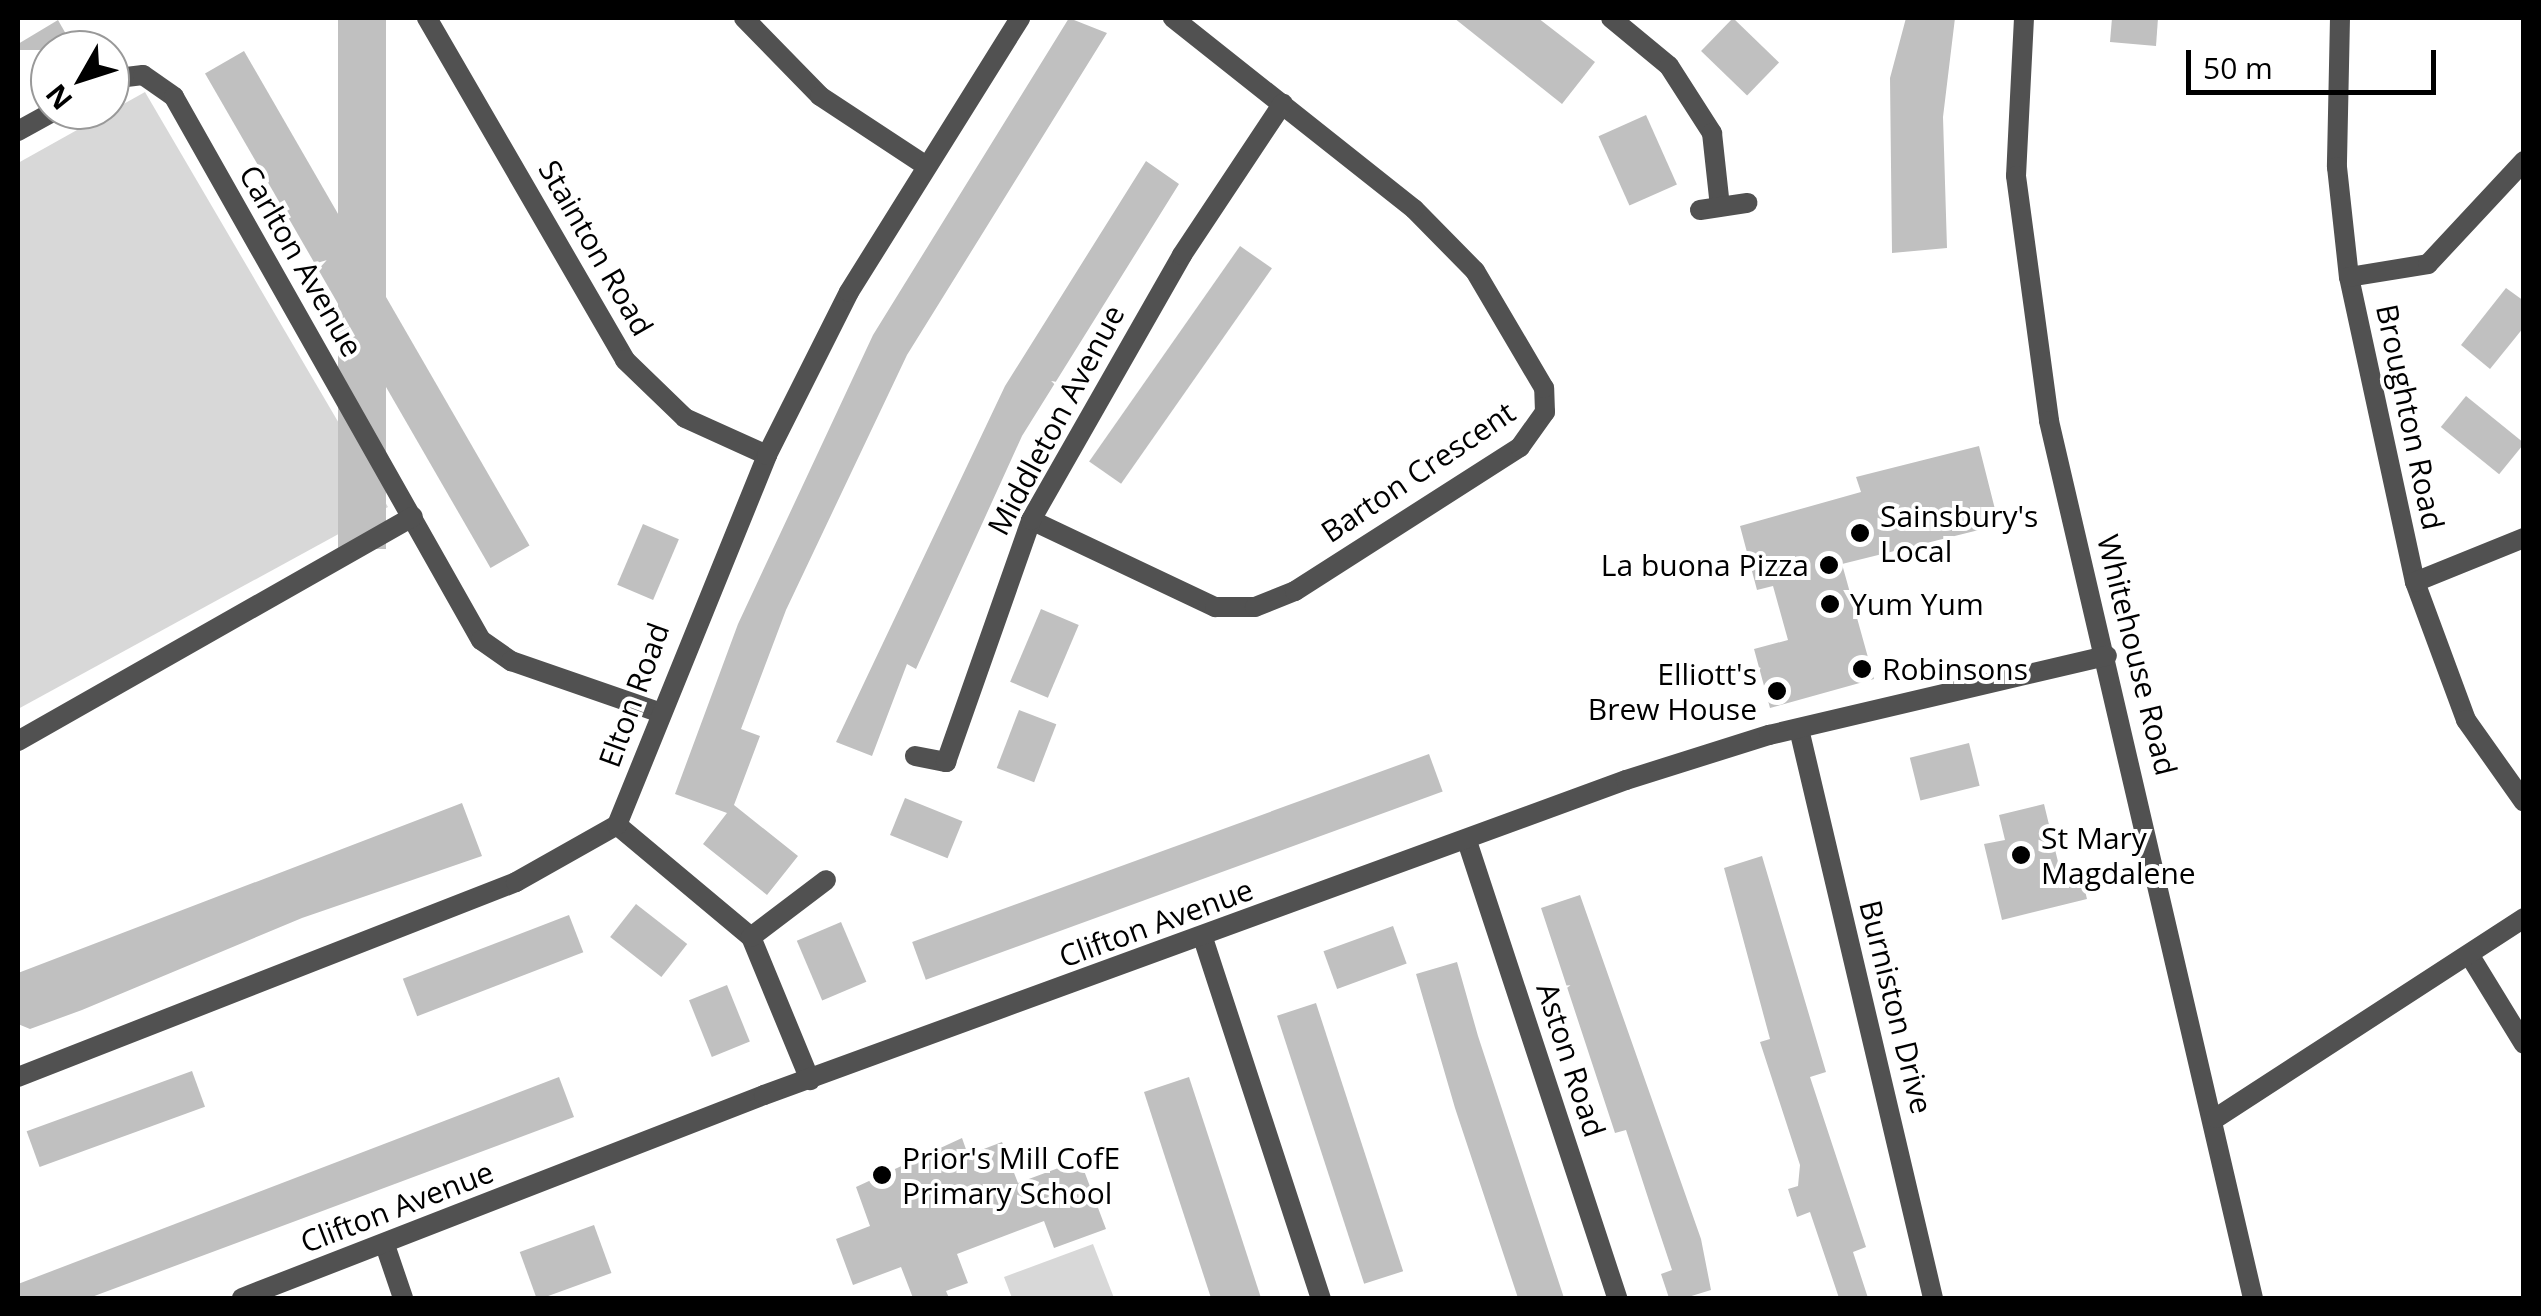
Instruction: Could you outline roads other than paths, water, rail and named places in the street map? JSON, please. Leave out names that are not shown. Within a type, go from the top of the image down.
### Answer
[{"type":"street","name":"Stainton Road","points":[[427,18],[626,360],[685,418],[767,455]]},
{"type":"street","points":[[744,18],[820,96],[924,164]]},
{"type":"street","name":"Elton Road","points":[[617,825],[767,455],[924,164],[1020,18]]},
{"type":"street","name":"Barton Crescent","points":[[1031,520],[1215,607],[1255,607],[1295,591],[1539,429],[1544,388],[1475,271],[1283,103],[1173,18]]},
{"type":"street","points":[[1611,18],[1669,66],[1712,133],[1710,208],[1747,203]]},
{"type":"street","name":"Whitehouse Road","points":[[2024,18],[2016,176],[2049,421],[2216,1118],[2253,1298]]},
{"type":"street","name":"Broughton Road","points":[[2340,18],[2336,167],[2349,277],[2415,582],[2466,720],[2524,802]]},
{"type":"street","name":"Carlton Avenue","points":[[130,77],[143,75],[174,98],[481,640],[511,661],[661,714]]},
{"type":"street","name":"Middleton Avenue","points":[[914,756],[946,762],[1031,520],[1182,255],[1283,103]]},
{"type":"street","points":[[2349,277],[2428,264],[2524,161]]},
{"type":"street","points":[[18,741],[412,517]]},
{"type":"street","points":[[2415,582],[2524,538]]},
{"type":"street","name":"Clifton Avenue","points":[[242,1298],[810,1080],[1695,756],[2106,656]]},
{"type":"street","name":"Burniston Drive","points":[[1799,729],[1933,1298]]},
{"type":"street","points":[[18,1077],[516,882],[617,825],[751,937],[810,1080]]},
{"type":"street","name":"Aston Road","points":[[1467,841],[1617,1298]]},
{"type":"street","points":[[751,937],[826,880]]},
{"type":"street","points":[[2216,1118],[2524,918]]},
{"type":"street","points":[[1203,938],[1321,1298]]},
{"type":"street","points":[[2470,956],[2524,1044]]},
{"type":"street","points":[[385,1245],[403,1298]]},
{"type":"place","name":"Sainsbury's Local","points":[[1860,533]]},
{"type":"place","name":"La buona Pizza","points":[[1829,565]]},
{"type":"place","name":"Yum Yum","points":[[1830,604]]},
{"type":"place","name":"Robinsons","points":[[1862,669]]},
{"type":"place","name":"Elliott's Brew House","points":[[1777,691]]},
{"type":"place","name":"St Mary Magdalene","points":[[2021,855]]},
{"type":"place","name":"Prior's Mill CofE Primary School","points":[[882,1175]]}]
